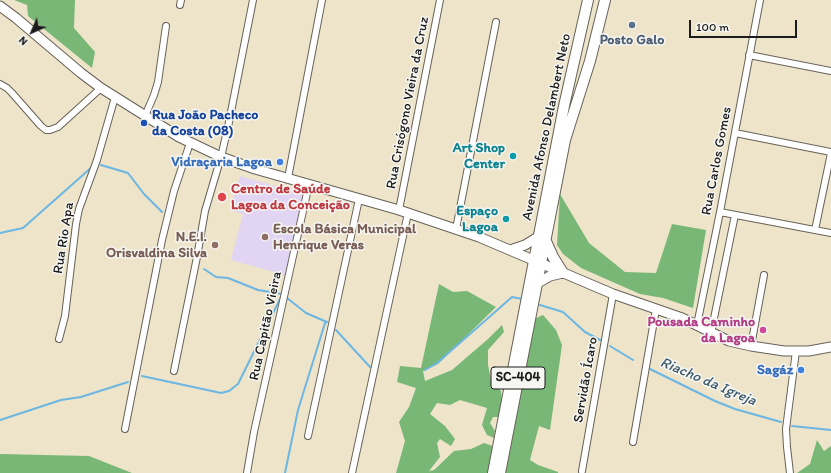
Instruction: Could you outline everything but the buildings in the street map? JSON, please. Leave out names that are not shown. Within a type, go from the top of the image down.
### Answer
[{"type":"main road","name":"Avenida Afonso Delambert Neto","points":[[537,262],[564,106],[588,0]]},
{"type":"main road","name":"Avenida Afonso Delambert Neto","points":[[541,238],[565,140],[590,61],[605,0]]},
{"type":"main road","points":[[578,49],[590,61]]},
{"type":"main road","points":[[541,238],[563,273]]},
{"type":"main road","name":"SC-404","points":[[500,473],[536,284],[537,262]]},
{"type":"main road","name":"SC-404","points":[[493,473],[537,262]]},
{"type":"street","points":[[174,371],[205,211],[228,127],[253,0]]},
{"type":"street","points":[[288,178],[322,0]]},
{"type":"street","name":"Rua Crisógono Vieira da Cruz","points":[[399,210],[440,0]]},
{"type":"street","name":"Rua Carlos Gomes","points":[[697,325],[760,0]]},
{"type":"street","points":[[0,6],[101,88],[190,143],[221,157],[399,210],[456,229],[614,294],[674,315],[729,340],[751,346],[796,351],[831,347]]},
{"type":"street","points":[[456,229],[496,22]]},
{"type":"street","points":[[145,116],[158,82],[166,26]]},
{"type":"street","points":[[749,55],[831,71]]},
{"type":"street","points":[[0,84],[12,93],[46,130],[58,127],[101,88]]},
{"type":"street","name":"Rua Rio Apa","points":[[59,339],[64,316],[79,209],[99,153],[115,97]]},
{"type":"street","points":[[735,133],[831,152],[815,230]]},
{"type":"street","points":[[125,429],[164,234],[174,191],[190,143]]},
{"type":"street","name":"Rua Capitão Vieira","points":[[247,473],[254,432],[309,184]]},
{"type":"street","points":[[308,436],[359,199]]},
{"type":"street","points":[[720,212],[831,233]]},
{"type":"street","points":[[352,473],[408,213]]},
{"type":"street","name":"Rua Carlos Gomes","points":[[711,333],[735,214]]},
{"type":"street","points":[[510,250],[541,238]]},
{"type":"street","points":[[536,284],[550,276],[563,273]]},
{"type":"street","points":[[751,346],[764,275]]},
{"type":"street","name":"Servidão Ícaro","points":[[582,471],[614,294]]},
{"type":"street","points":[[633,442],[656,309]]},
{"type":"street","points":[[790,473],[786,429],[796,351]]},
{"type":"shaded area","name":"Escola Básica Municipal Henrique Veras","points":[[240,176],[303,194],[285,275],[231,260],[243,214],[230,210]]},
{"type":"green space","points":[[14,0],[75,0],[74,28],[95,52],[92,68],[28,16],[27,5]]},
{"type":"green space","points":[[560,194],[589,243],[625,272],[656,273],[672,224],[706,230],[693,308],[663,298],[640,294],[581,268],[563,254],[557,245]]},
{"type":"green space","points":[[439,284],[453,292],[467,291],[496,307],[438,364],[423,371],[425,381],[452,370],[502,325],[504,332],[488,350],[488,365],[491,380],[501,391],[502,400],[500,417],[493,417],[490,423],[495,431],[494,438],[487,435],[482,425],[487,408],[460,400],[450,405],[437,403],[430,414],[445,426],[455,439],[451,446],[440,439],[437,443],[440,457],[429,471],[434,470],[454,451],[471,449],[484,443],[493,446],[488,473],[396,473],[405,441],[399,422],[409,407],[416,388],[397,382],[400,366],[421,368]]},
{"type":"green space","points":[[543,315],[556,330],[562,345],[550,430],[539,426],[530,460],[558,473],[504,473],[534,319]]},
{"type":"green space","points":[[817,440],[824,451],[831,446],[831,473],[797,473],[810,464]]},
{"type":"green space","points":[[0,454],[89,456],[132,473],[0,473]]},
{"type":"waterway","name":"Riacho da Igreja","points":[[101,165],[128,173],[144,194],[162,212]]},
{"type":"waterway","name":"Riacho da Igreja","points":[[0,233],[23,228],[92,167]]},
{"type":"waterway","points":[[204,269],[216,277],[228,278],[258,290],[282,294],[306,313],[327,322],[325,323],[298,410],[285,473]]},
{"type":"waterway","points":[[142,376],[221,393],[229,391],[238,384],[282,295]]},
{"type":"waterway","name":"Riacho da Igreja","points":[[425,370],[437,363],[512,297],[522,299]]},
{"type":"waterway","name":"Riacho da Igreja","points":[[540,305],[563,312],[585,332],[600,340]]},
{"type":"waterway","name":"Riacho da Igreja","points":[[336,330],[370,367]]},
{"type":"waterway","name":"Riacho da Igreja","points":[[610,346],[633,360]]},
{"type":"waterway","name":"Riacho da Igreja","points":[[650,369],[715,401],[735,409],[781,422]]},
{"type":"waterway","points":[[0,420],[61,400],[81,397],[128,382]]},
{"type":"waterway","name":"Riacho da Igreja","points":[[792,426],[831,430]]},
{"type":"place","name":"Posto Galo","points":[[632,25]]},
{"type":"place","name":"Rua João Pacheco da Costa (08)","points":[[144,123]]},
{"type":"place","name":"Art Shop Center","points":[[513,156]]},
{"type":"place","name":"Vidraçaria Lagoa","points":[[280,162]]},
{"type":"place","name":"Centro de Saúde Lagoa da Conceição","points":[[222,197]]},
{"type":"place","name":"Espaço Lagoa","points":[[506,219]]},
{"type":"place","name":"Escola Básica Municipal Henrique Veras","points":[[265,237]]},
{"type":"place","name":"N.E.I. Orisvaldina Silva","points":[[215,245]]},
{"type":"place","name":"Pousada Caminho da Lagoa","points":[[763,330]]},
{"type":"place","name":"Sagáz","points":[[801,370]]}]
